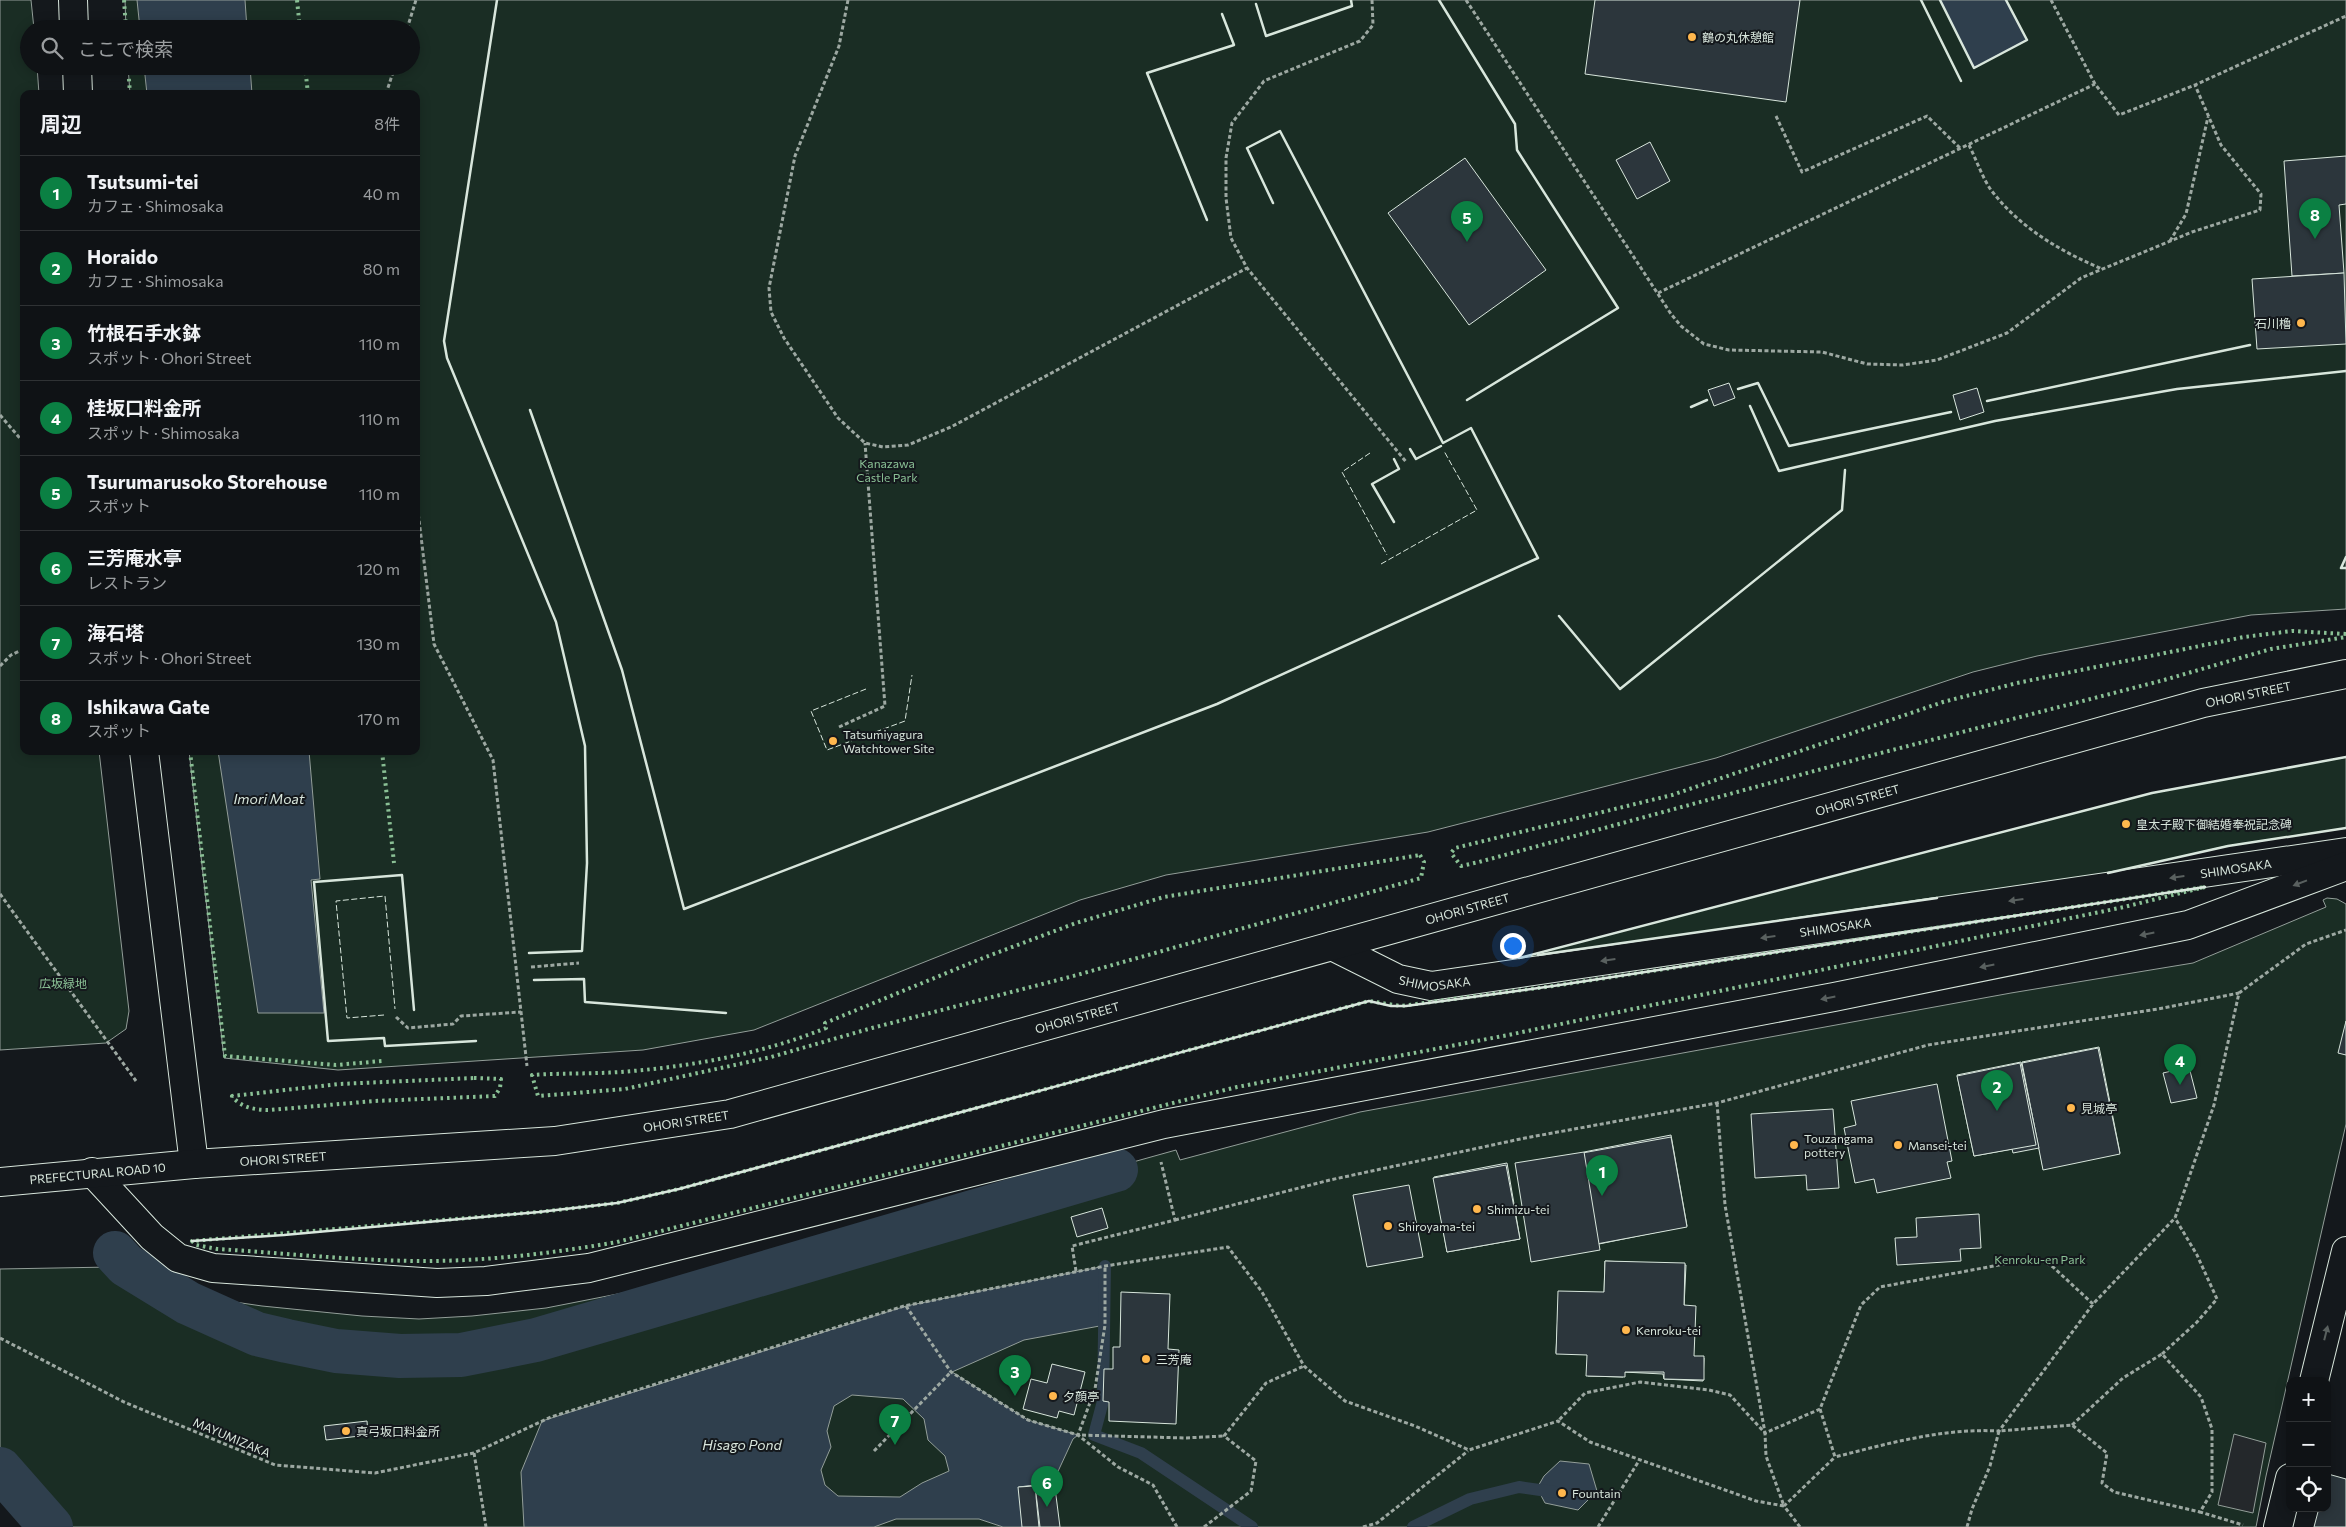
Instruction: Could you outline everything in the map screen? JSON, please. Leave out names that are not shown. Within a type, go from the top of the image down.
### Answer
[{"type":"street","points":[[73,0],[74,20]]},
{"type":"street","points":[[77,75],[78,90]]},
{"type":"street","name":"OHORI STREET","points":[[194,1164],[555,1142],[730,1114],[2203,703],[2346,674]]},
{"type":"street","points":[[144,755],[194,1164]]},
{"type":"street","name":"SHIMOSAKA","points":[[1332,946],[1398,978],[1431,986],[2346,852]]},
{"type":"street","points":[[92,1172],[152,1237],[178,1258],[213,1268],[437,1282],[486,1281],[589,1268],[1164,1124],[1834,997],[2188,925],[2346,866]]},
{"type":"street","name":"PREFECTURAL ROAD 10","points":[[0,1182],[194,1164]]},
{"type":"street","points":[[2315,1377],[2346,1251]]},
{"type":"street","points":[[2278,1527],[2286,1494]]},
{"type":"path","points":[[410,20],[416,0]]},
{"type":"path","points":[[848,0],[839,46],[795,156],[769,288],[771,312],[784,338],[838,418],[866,443],[884,447],[908,445],[951,427],[1247,268]]},
{"type":"path","points":[[1372,0],[1373,25],[1360,41],[1264,81],[1232,123],[1226,158],[1226,198],[1232,238],[1247,268],[1408,463]]},
{"type":"path","points":[[1466,0],[1681,326],[1704,344],[1729,350],[1822,352],[1867,364],[1903,365],[1937,360],[2007,333],[2082,278],[2170,241],[2260,210],[2261,194],[2221,145],[2195,85]]},
{"type":"path","points":[[2051,0],[2094,84],[2119,115],[2195,85],[2346,16]]},
{"type":"path","points":[[387,90],[392,75]]},
{"type":"path","points":[[1658,293],[2094,84]]},
{"type":"path","points":[[1776,116],[1802,172],[1927,116],[1961,149]]},
{"type":"path","points":[[2170,241],[2186,214],[2208,116]]},
{"type":"path","points":[[1969,145],[1991,189],[2029,230],[2076,258],[2102,270]]},
{"type":"path","points":[[0,415],[20,438]]},
{"type":"path","points":[[839,727],[885,706],[866,443]]},
{"type":"path","points":[[420,527],[434,644],[493,760],[527,1066]]},
{"type":"path","points":[[0,666],[20,650]]},
{"type":"path","points":[[0,894],[136,1080]]},
{"type":"path","points":[[1076,1272],[1072,1246],[1330,1180],[1525,1138],[1717,1104],[1928,1045],[2158,1009],[2239,992],[2306,944],[2346,930]]},
{"type":"path","points":[[531,967],[579,963]]},
{"type":"path","points":[[1967,1527],[1972,1509],[1990,1466],[1999,1431],[2093,1304],[2175,1218],[2214,1105],[2239,992]]},
{"type":"path","points":[[396,1017],[408,1028],[453,1024],[461,1016],[521,1012]]},
{"type":"path","points":[[1717,1104],[1725,1205],[1765,1433],[1766,1456],[1784,1506],[1800,1527]]},
{"type":"path","points":[[1164,1124],[1162,1163],[1175,1220]]},
{"type":"path","points":[[1784,1506],[1835,1457],[1919,1436],[1974,1430],[1999,1431],[2072,1426],[2123,1378],[2162,1354],[2197,1322],[2217,1299],[2198,1255],[2175,1218]]},
{"type":"path","name":"MAYUMIZAKA","points":[[0,1338],[124,1402],[275,1465],[375,1473],[474,1453],[551,1416],[906,1306],[1105,1266],[1228,1247],[1262,1292],[1304,1366]]},
{"type":"path","points":[[1835,1457],[1820,1409],[1861,1304],[1880,1287],[2037,1258],[2052,1267],[2093,1304]]},
{"type":"path","points":[[1078,1435],[1095,1389],[1104,1334],[1105,1266]]},
{"type":"path","points":[[906,1306],[951,1372],[1028,1420],[1078,1435],[1185,1438],[1224,1436],[1256,1461],[1250,1491],[1204,1527]]},
{"type":"path","points":[[2162,1354],[2202,1397],[2212,1428],[2212,1492],[2200,1512]]},
{"type":"path","points":[[1224,1436],[1266,1383],[1304,1366],[1345,1401],[1415,1426],[1469,1450]]},
{"type":"path","points":[[874,1451],[951,1372]]},
{"type":"path","points":[[1363,1526],[1377,1523],[1469,1450],[1558,1421],[1585,1393],[1640,1382],[1709,1390],[1730,1395],[1765,1433]]},
{"type":"path","points":[[1765,1433],[1820,1409]]},
{"type":"path","points":[[1558,1421],[1590,1442],[1756,1501],[1784,1506]]},
{"type":"path","points":[[2072,1426],[2107,1453],[2102,1483],[2114,1492],[2200,1512],[2251,1527]]},
{"type":"path","points":[[1078,1435],[1118,1467],[1152,1485],[1177,1527]]},
{"type":"path","points":[[474,1453],[486,1527]]},
{"type":"path","points":[[1598,1527],[1640,1459]]},
{"type":"green space","name":"広坂緑地","points":[[0,0],[31,0],[33,20],[20,20],[20,75],[38,75],[39,90],[20,90],[20,755],[99,755],[129,1011],[126,1029],[106,1043],[0,1050]]},
{"type":"green space","name":"Kanazawa Castle Park","points":[[125,0],[2346,0],[2346,609],[2251,615],[2037,656],[1973,672],[1716,758],[1428,832],[1166,875],[1080,900],[754,1030],[643,1050],[338,1070],[224,1058],[189,755],[420,755],[420,90],[130,90],[129,75],[420,75],[420,20],[126,20]]},
{"type":"green space","points":[[2346,757],[2346,828],[2227,846],[2095,876],[1766,922],[1646,945],[1519,958],[2152,793]]},
{"type":"green space","name":"Kenroku-en Park","points":[[2327,898],[2337,899],[2346,904],[2346,1124],[2288,1377],[2286,1377],[2286,1388],[2256,1527],[54,1527],[0,1465],[0,1269],[111,1267],[109,1254],[118,1252],[146,1273],[187,1295],[262,1306],[362,1316],[419,1319],[472,1316],[546,1308],[689,1280],[972,1207],[1176,1150],[1180,1160],[1360,1112],[2011,993],[2193,963],[2326,907],[2323,900]]},
{"type":"shaded area","points":[[2234,1434],[2266,1443],[2253,1513],[2218,1505]]},
{"type":"water","points":[[137,0],[245,0],[246,20],[139,20]]},
{"type":"water","points":[[1940,0],[2006,0],[2027,40],[1974,68]]},
{"type":"water","points":[[145,75],[251,75],[252,90],[147,90]]},
{"type":"water","name":"Imori Moat","points":[[219,755],[309,755],[320,879],[311,880],[324,1013],[258,1013]]},
{"type":"water","name":"Hisago Pond","points":[[1105,1266],[1105,1325],[1024,1340],[952,1372],[1028,1420],[1078,1435],[1073,1439],[1054,1480],[1035,1482],[1022,1527],[1003,1527],[979,1519],[896,1519],[874,1527],[524,1527],[521,1472],[542,1421],[906,1306]],"holes":[[[852,1395],[903,1399],[924,1419],[928,1440],[945,1456],[949,1471],[922,1483],[900,1497],[838,1496],[825,1485],[821,1470],[831,1447],[827,1431],[834,1406]]]},
{"type":"water","points":[[1560,1461],[1589,1464],[1597,1491],[1578,1510],[1545,1503],[1537,1488],[1544,1476]]},
{"type":"building","name":"鶴の丸休憩館","points":[[1595,0],[1800,0],[1786,102],[1585,74]]},
{"type":"building","points":[[1650,142],[1670,181],[1637,199],[1616,160]]},
{"type":"building","points":[[2346,156],[2346,204],[2339,205],[2344,273],[2292,276],[2284,161]]},
{"type":"building","points":[[1465,158],[1546,270],[1469,325],[1388,213]]},
{"type":"building","name":"石川櫓","points":[[2344,273],[2346,344],[2257,349],[2252,279]]},
{"type":"building","points":[[1729,383],[1735,398],[1714,406],[1708,390]]},
{"type":"building","points":[[1977,388],[1984,412],[1960,420],[1953,395]]},
{"type":"building","points":[[2346,1021],[2346,1055],[2338,1053]]},
{"type":"building","name":"見城亭","points":[[2099,1047],[2120,1153],[2043,1168],[2022,1062]]},
{"type":"building","name":"見城亭","points":[[2098,1048],[2120,1154],[2043,1170],[2022,1063]]},
{"type":"building","points":[[2021,1062],[2039,1148],[2013,1153],[2012,1149],[1974,1156],[1957,1075]]},
{"type":"building","points":[[2020,1063],[2036,1145],[1974,1156],[1957,1076]]},
{"type":"building","points":[[2189,1067],[2197,1098],[2171,1103],[2163,1073]]},
{"type":"building","name":"Mansei-tei","points":[[1937,1084],[1952,1161],[1947,1162],[1951,1178],[1877,1193],[1874,1179],[1855,1183],[1844,1128],[1856,1125],[1851,1101]]},
{"type":"building","name":"Touzangama pottery","points":[[1833,1109],[1839,1188],[1807,1190],[1806,1175],[1755,1178],[1751,1114]]},
{"type":"building","points":[[1671,1135],[1687,1226],[1599,1244],[1584,1152]]},
{"type":"building","points":[[1671,1137],[1687,1227],[1586,1246],[1587,1251],[1533,1261],[1516,1165]]},
{"type":"building","points":[[1584,1152],[1600,1250],[1531,1262],[1515,1163]]},
{"type":"building","name":"Shimizu-tei","points":[[1507,1163],[1520,1239],[1447,1252],[1434,1177]]},
{"type":"building","name":"Shimizu-tei","points":[[1506,1165],[1520,1239],[1447,1252],[1433,1178]]},
{"type":"building","name":"Shiroyama-tei","points":[[1409,1185],[1423,1257],[1367,1267],[1353,1195]]},
{"type":"building","points":[[1102,1208],[1108,1228],[1077,1237],[1071,1217]]},
{"type":"building","points":[[1979,1214],[1981,1248],[1960,1249],[1961,1261],[1897,1265],[1895,1238],[1917,1237],[1916,1218]]},
{"type":"building","name":"Kenroku-tei","points":[[1605,1261],[1686,1265],[1684,1307],[1695,1308],[1693,1357],[1704,1358],[1703,1381],[1664,1379],[1663,1374],[1623,1372],[1623,1377],[1588,1376],[1589,1354],[1556,1353],[1559,1293],[1604,1295]]},
{"type":"building","name":"Kenroku-tei","points":[[1605,1261],[1685,1263],[1684,1305],[1696,1306],[1694,1356],[1704,1356],[1704,1380],[1664,1379],[1664,1372],[1625,1372],[1625,1377],[1586,1376],[1587,1355],[1556,1354],[1558,1291],[1604,1292]]},
{"type":"building","name":"三芳庵","points":[[1121,1292],[1170,1294],[1168,1349],[1179,1350],[1176,1424],[1109,1421],[1109,1402],[1103,1401],[1104,1369],[1113,1369],[1113,1347],[1120,1347]]},
{"type":"building","name":"夕顔亭","points":[[1052,1364],[1085,1372],[1074,1415],[1059,1411],[1057,1418],[1023,1409],[1031,1379],[1047,1383]]},
{"type":"building","name":"真弓坂口料金所","points":[[367,1421],[368,1435],[326,1440],[324,1426]]},
{"type":"building","points":[[2331,1475],[2346,1479],[2346,1527],[2314,1527],[2318,1512],[2331,1512]]},
{"type":"building","points":[[1054,1480],[1060,1527],[1039,1527],[1034,1482]]},
{"type":"building","points":[[1035,1485],[1040,1527],[1023,1527],[1019,1487]]},
{"type":"building","points":[[1035,1486],[1039,1527],[1022,1527],[1018,1487]]},
{"type":"waterway","points":[[115,1253],[126,1265],[188,1303],[257,1334],[336,1351],[400,1356],[461,1355],[536,1340],[1116,1170]]},
{"type":"waterway","points":[[1105,1266],[1103,1401],[1094,1435],[1141,1453],[1252,1527]]},
{"type":"waterway","points":[[0,1469],[51,1527]]},
{"type":"waterway","points":[[1413,1527],[1470,1499],[1519,1487],[1554,1492]]},
{"type":"hedge","points":[[124,0],[125,20]]},
{"type":"hedge","points":[[297,0],[299,20]]},
{"type":"hedge","points":[[129,75],[130,90]]},
{"type":"hedge","points":[[306,75],[308,90]]},
{"type":"hedge","points":[[2346,634],[2292,631],[2244,637],[2017,683],[1943,702],[1672,795],[1455,848],[1451,853],[1461,866],[1479,862],[1877,754],[2164,680],[2271,649],[2346,637]]},
{"type":"hedge","points":[[190,755],[225,1056],[336,1065],[382,1061]]},
{"type":"hedge","points":[[382,755],[394,863]]},
{"type":"hedge","points":[[1420,855],[1424,862],[1421,878],[1077,975],[872,1028],[771,1057],[625,1089],[538,1096],[532,1075],[646,1070],[699,1063],[751,1052],[826,1028],[825,1023],[983,958],[1076,923],[1164,897],[1420,855]]},
{"type":"hedge","points":[[2205,887],[2124,907],[1508,1035],[1237,1087],[617,1242],[521,1256],[473,1260],[399,1261],[217,1249],[196,1245],[192,1241],[539,1212],[617,1203],[679,1189],[1369,1001],[1401,1006],[1553,986],[2205,887]]},
{"type":"hedge","points":[[474,1078],[501,1079],[500,1088],[495,1096],[375,1101],[270,1110],[249,1108],[232,1096],[339,1084],[474,1078]]},
{"type":"fence","points":[[1381,564],[1477,510],[1444,451]]},
{"type":"fence","points":[[1370,453],[1342,472],[1387,555]]},
{"type":"fence","points":[[866,689],[811,711],[827,750],[905,721],[912,675]]},
{"type":"fence","points":[[384,1015],[347,1018],[336,901],[385,896],[395,1009]]},
{"type":"wall","points":[[497,0],[444,341],[447,358],[556,622],[585,746],[587,863],[582,951],[529,953]]},
{"type":"wall","points":[[1256,4],[1266,36],[1352,6],[1351,0]]},
{"type":"wall","points":[[1439,0],[1515,124],[1517,150],[1618,308],[1467,400]]},
{"type":"wall","points":[[1921,0],[1961,81]]},
{"type":"wall","points":[[1940,0],[1974,68],[2027,40],[2006,0]]},
{"type":"wall","points":[[1207,220],[1147,73],[1234,45],[1222,14]]},
{"type":"wall","points":[[530,410],[622,670],[684,909],[1217,704],[1538,558],[1471,428],[1443,443],[1280,131],[1247,148],[1273,203]]},
{"type":"wall","points":[[1987,401],[2250,345]]},
{"type":"wall","points":[[1750,406],[1779,471],[1995,421],[2177,389],[2346,371]]},
{"type":"wall","points":[[1738,389],[1758,383],[1789,446],[1951,412]]},
{"type":"wall","points":[[1691,407],[1707,400]]},
{"type":"wall","points":[[1410,449],[1416,459],[1441,446]]},
{"type":"wall","points":[[1394,459],[1399,469],[1372,484],[1394,522]]},
{"type":"wall","points":[[1559,616],[1620,689],[1842,510],[1845,470]]},
{"type":"wall","points":[[2346,557],[2341,568],[2346,568]]},
{"type":"wall","points":[[1519,958],[2152,793],[2346,757]]},
{"type":"wall","points":[[2108,873],[2228,846],[2346,828]]},
{"type":"wall","points":[[414,1010],[402,875],[314,882],[328,1041],[384,1038],[385,1046],[476,1041]]},
{"type":"wall","points":[[192,1241],[284,1235],[617,1203],[679,1189],[1369,1001],[1391,1006],[1406,1006],[1553,986],[2205,887]]},
{"type":"wall","points":[[1538,955],[1937,898]]},
{"type":"wall","points":[[534,980],[584,979],[585,1002],[726,1013]]},
{"type":"place","name":"鶴の丸休憩館","points":[[1692,37]]},
{"type":"place","name":"Ishikawa Gate","points":[[2315,239]]},
{"type":"place","name":"Tsurumarusoko Storehouse","points":[[1467,242]]},
{"type":"place","name":"石川櫓","points":[[2301,323]]},
{"type":"place","name":"Tatsumiyagura Watchtower Site","points":[[833,741]]},
{"type":"place","name":"皇太子殿下御結婚奉祝記念碑","points":[[2126,824]]},
{"type":"place","name":"桂坂口料金所","points":[[2180,1085]]},
{"type":"place","name":"見城亭","points":[[2071,1108]]},
{"type":"place","name":"Horaido","points":[[1997,1111]]},
{"type":"place","name":"Touzangama pottery","points":[[1794,1145]]},
{"type":"place","name":"Mansei-tei","points":[[1898,1145]]},
{"type":"place","name":"Tsutsumi-tei","points":[[1602,1196]]},
{"type":"place","name":"Shimizu-tei","points":[[1477,1209]]},
{"type":"place","name":"Shiroyama-tei","points":[[1388,1226]]},
{"type":"place","name":"Kenroku-tei","points":[[1626,1330]]},
{"type":"place","name":"三芳庵","points":[[1146,1359]]},
{"type":"place","name":"竹根石手水鉢","points":[[1015,1396]]},
{"type":"place","name":"夕顔亭","points":[[1053,1396]]},
{"type":"place","name":"真弓坂口料金所","points":[[346,1431]]},
{"type":"place","name":"海石塔","points":[[895,1445]]},
{"type":"place","name":"Fountain","points":[[1562,1493]]},
{"type":"place","name":"三芳庵水亭","points":[[1047,1507]]}]
